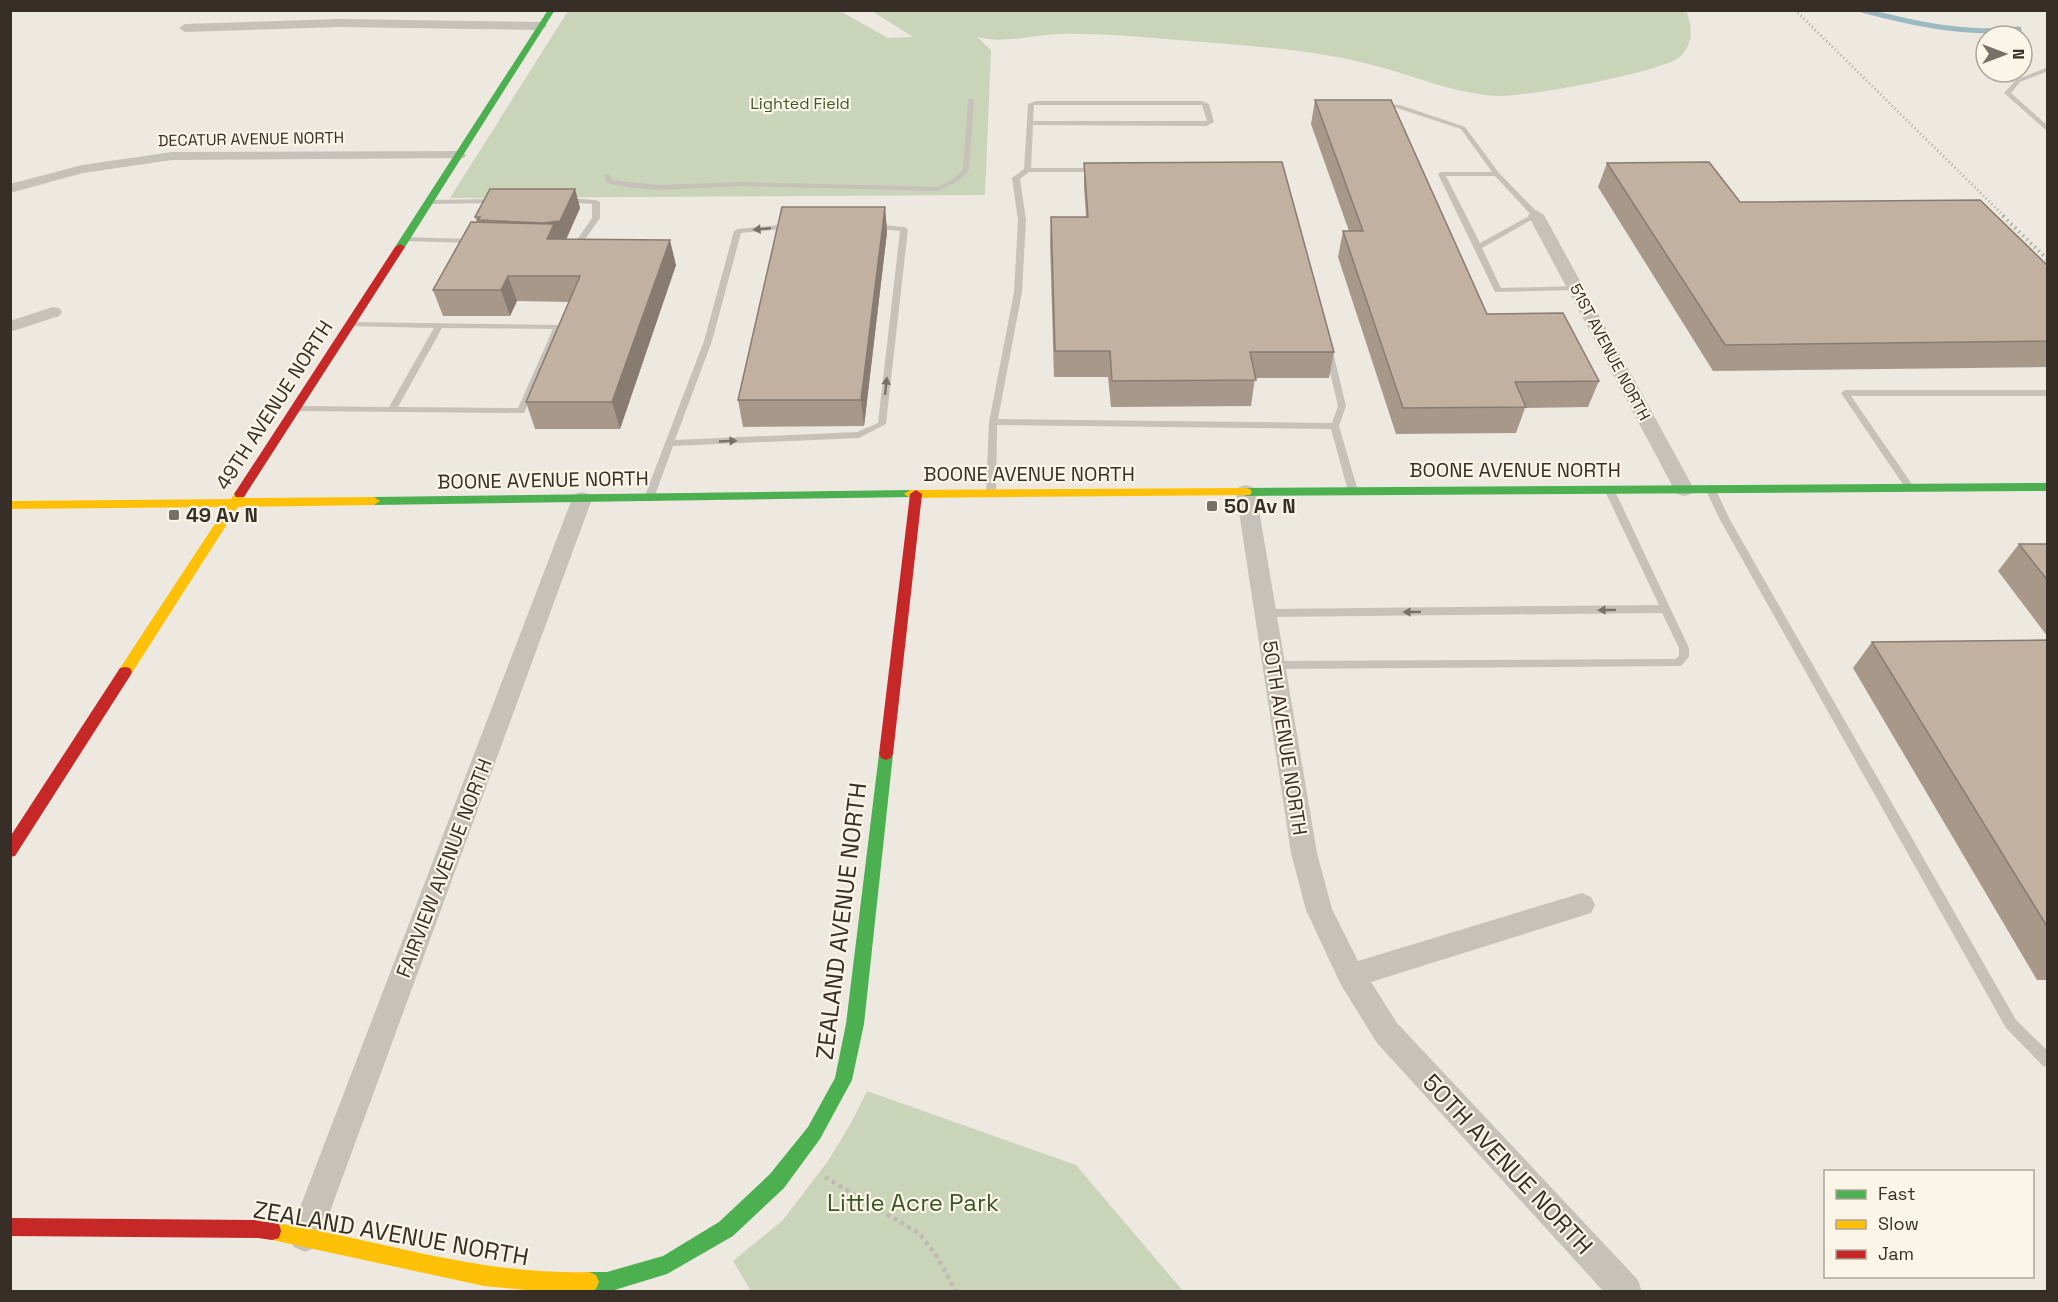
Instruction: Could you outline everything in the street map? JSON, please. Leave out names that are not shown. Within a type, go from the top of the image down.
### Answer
[{"type":"street","name":"49TH AVENUE NORTH","points":[[10,850],[21,819],[235,501],[552,10]]},
{"type":"street","points":[[185,28],[339,23],[542,26]]},
{"type":"street","name":"DECATUR AVENUE NORTH","points":[[10,189],[82,169],[172,156],[459,155]]},
{"type":"street","name":"51ST AVENUE NORTH","points":[[1536,215],[1684,489]]},
{"type":"street","points":[[10,327],[53,312]]},
{"type":"street","name":"BOONE AVENUE NORTH","points":[[10,505],[916,494],[2048,487]]},
{"type":"street","name":"50TH AVENUE NORTH","points":[[1246,492],[1304,853],[1319,910],[1351,976],[1387,1033],[1626,1292]]},
{"type":"street","name":"ZEALAND AVENUE NORTH","points":[[10,1227],[258,1229],[305,1236],[483,1276],[544,1283],[607,1282],[667,1264],[726,1229],[777,1181],[797,1158],[814,1133],[843,1080],[855,1024],[916,494]]},
{"type":"street","name":"FAIRVIEW AVENUE NORTH","points":[[305,1236],[582,499]]},
{"type":"street","points":[[1351,976],[1582,905]]},
{"type":"lane","points":[[2048,69],[2018,81],[2007,93],[2048,130]]},
{"type":"lane","points":[[607,175],[609,182],[627,187],[672,189],[718,184],[938,189],[956,180],[966,170],[971,100]]},
{"type":"lane","points":[[1027,170],[1031,104],[1202,103],[1206,104],[1210,122],[1030,123]]},
{"type":"lane","points":[[1375,106],[1398,106],[1463,128],[1497,174],[1536,215],[1478,247]]},
{"type":"lane","points":[[2033,116],[2048,117]]},
{"type":"lane","points":[[991,494],[993,422],[1018,292],[1022,220],[1016,178],[1027,170],[1110,171]]},
{"type":"lane","points":[[1497,174],[1441,174],[1498,290],[1575,288]]},
{"type":"lane","points":[[553,200],[596,202],[596,218],[578,243],[559,245]]},
{"type":"lane","points":[[428,202],[509,201]]},
{"type":"lane","points":[[649,498],[708,341],[738,231],[801,225]]},
{"type":"lane","points":[[670,443],[859,435],[882,424],[904,229],[871,226]]},
{"type":"lane","points":[[404,239],[479,242]]},
{"type":"lane","points":[[295,409],[520,411],[558,327],[350,324]]},
{"type":"lane","points":[[392,410],[440,325]]},
{"type":"lane","points":[[1325,338],[1342,406],[1335,426],[1353,491]]},
{"type":"lane","points":[[1909,487],[1845,393],[2048,393]]},
{"type":"lane","points":[[993,422],[1335,426]]},
{"type":"lane","points":[[1710,488],[1724,518],[2011,1024],[2048,1062]]},
{"type":"lane","points":[[1273,665],[1677,663],[1683,657],[1684,648],[1610,489]]},
{"type":"lane","points":[[1266,613],[1666,609]]},
{"type":"path","points":[[797,1158],[920,1234],[938,1258],[956,1292]]},
{"type":"green space","name":"Lighted Field","points":[[1686,10],[1690,22],[1690,40],[1681,56],[1670,62],[1592,83],[1511,96],[1461,91],[1377,66],[1288,50],[1098,34],[1058,34],[998,40],[977,37],[991,50],[985,195],[450,198],[568,11],[840,11],[888,38],[913,37],[872,11]]},
{"type":"green space","name":"Little Acre Park","points":[[867,1091],[1076,1165],[1183,1291],[751,1291],[733,1261],[783,1220],[828,1161]]},
{"type":"building","points":[[1315,100],[1391,100],[1487,314],[1563,313],[1599,381],[1515,382],[1526,407],[1403,408],[1343,231],[1363,231]]},
{"type":"building","points":[[1282,162],[1334,352],[1250,352],[1256,380],[1112,381],[1110,351],[1055,351],[1051,217],[1088,217],[1084,163]]},
{"type":"building","points":[[1709,162],[1740,202],[1980,200],[2048,266],[2048,341],[1725,345],[1607,163]]},
{"type":"building","points":[[490,189],[575,189],[560,221],[543,223],[478,220],[480,217],[475,217]]},
{"type":"building","points":[[782,207],[885,207],[861,400],[738,400]]},
{"type":"building","points":[[471,222],[554,224],[547,239],[670,240],[612,402],[526,402],[580,276],[508,276],[501,290],[433,290]]},
{"type":"building","points":[[2019,544],[2048,544],[2048,581]]},
{"type":"building","points":[[2048,640],[2048,928],[1872,642]]},
{"type":"waterway","points":[[1862,10],[1901,20],[1974,30]]},
{"type":"railway","points":[[1795,10],[2005,217]]},
{"type":"railway","points":[[2003,216],[2048,260]]},
{"type":"traffic: fast","points":[[400,247],[552,10]]},
{"type":"traffic: fast","points":[[1246,492],[2048,487]]},
{"type":"traffic: fast","points":[[374,501],[910,494]]},
{"type":"traffic: fast","points":[[589,1282],[607,1282],[667,1264],[726,1229],[777,1181],[814,1133],[843,1080],[855,1024],[886,754]]},
{"type":"traffic: slow","points":[[910,494],[1246,492]]},
{"type":"traffic: slow","points":[[125,672],[240,494]]},
{"type":"traffic: slow","points":[[10,505],[374,501]]},
{"type":"traffic: slow","points":[[272,1231],[484,1276],[536,1282],[589,1282]]},
{"type":"traffic: jam","points":[[240,494],[400,247]]},
{"type":"traffic: jam","points":[[886,754],[916,494]]},
{"type":"traffic: jam","points":[[10,851],[125,672]]},
{"type":"traffic: jam","points":[[10,1227],[272,1231]]},
{"type":"place","name":"50 Av N","points":[[1212,506]]},
{"type":"place","name":"49 Av N","points":[[174,515]]}]
